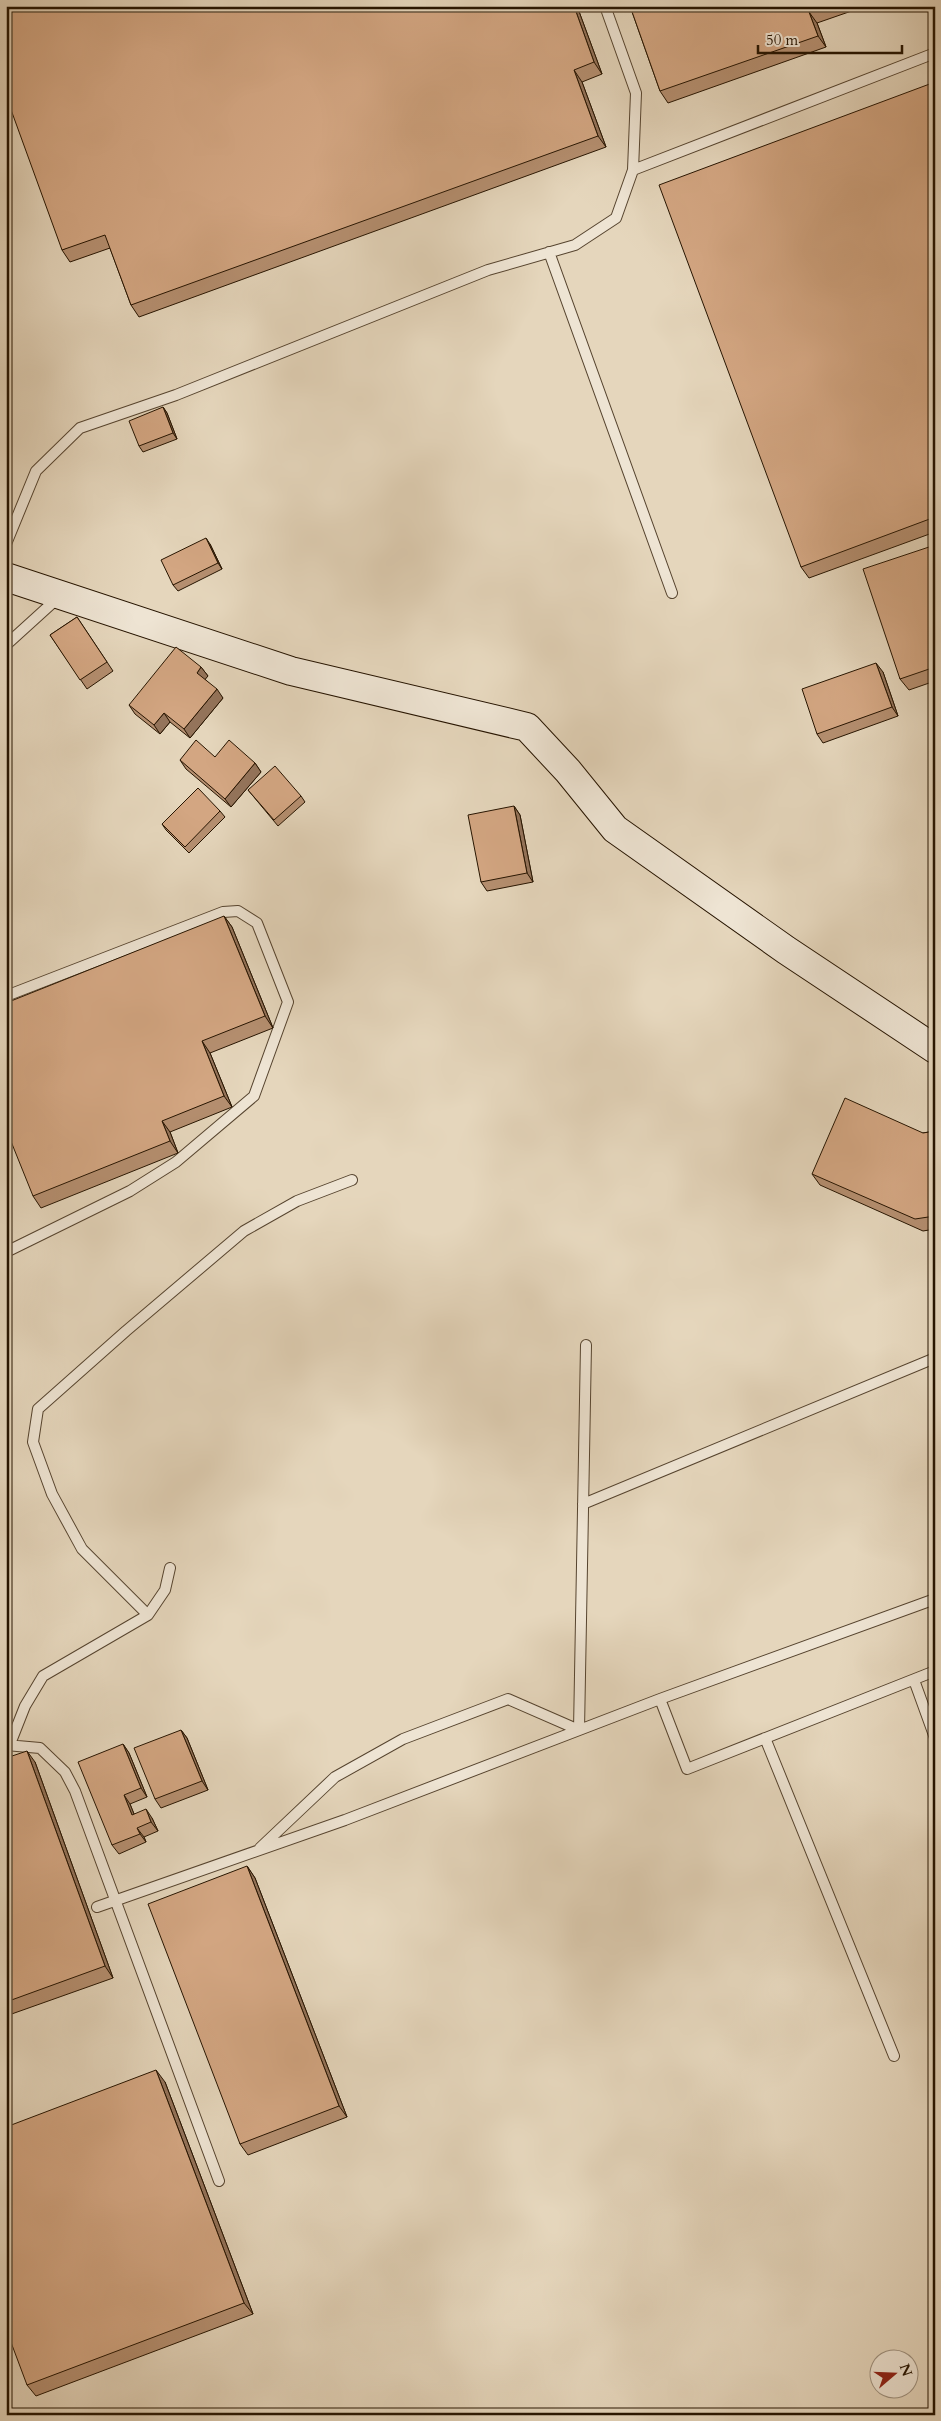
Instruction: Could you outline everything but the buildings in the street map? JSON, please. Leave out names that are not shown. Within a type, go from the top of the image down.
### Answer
[{"type":"street","points":[[6,577],[291,671],[527,727],[568,770],[615,829],[786,950],[935,1049]]},
{"type":"lane","points":[[6,544],[36,471],[80,428],[176,395],[488,270],[575,245],[616,218],[633,170],[636,93],[605,6]]},
{"type":"lane","points":[[633,170],[935,53]]},
{"type":"lane","points":[[549,252],[672,593]]},
{"type":"lane","points":[[6,645],[61,596]]},
{"type":"lane","points":[[6,996],[223,912],[238,912],[256,923],[288,1002],[254,1096],[169,1166],[130,1191],[6,1252]]},
{"type":"lane","points":[[148,1615],[82,1548],[57,1502],[33,1442],[38,1409],[244,1231],[297,1201],[352,1180]]},
{"type":"lane","points":[[579,1730],[586,1345]]},
{"type":"lane","points":[[583,1504],[935,1358]]},
{"type":"lane","points":[[170,1568],[165,1590],[148,1615],[43,1676],[25,1706],[8,1744],[40,1748],[65,1772],[75,1791],[219,2181]]},
{"type":"lane","points":[[97,1907],[345,1820],[660,1699],[935,1599]]},
{"type":"lane","points":[[660,1699],[687,1769],[935,1672]]},
{"type":"lane","points":[[914,1680],[935,1738]]},
{"type":"lane","points":[[258,1850],[335,1777],[403,1739],[508,1699],[579,1730]]},
{"type":"lane","points":[[765,1738],[894,2056]]}]
